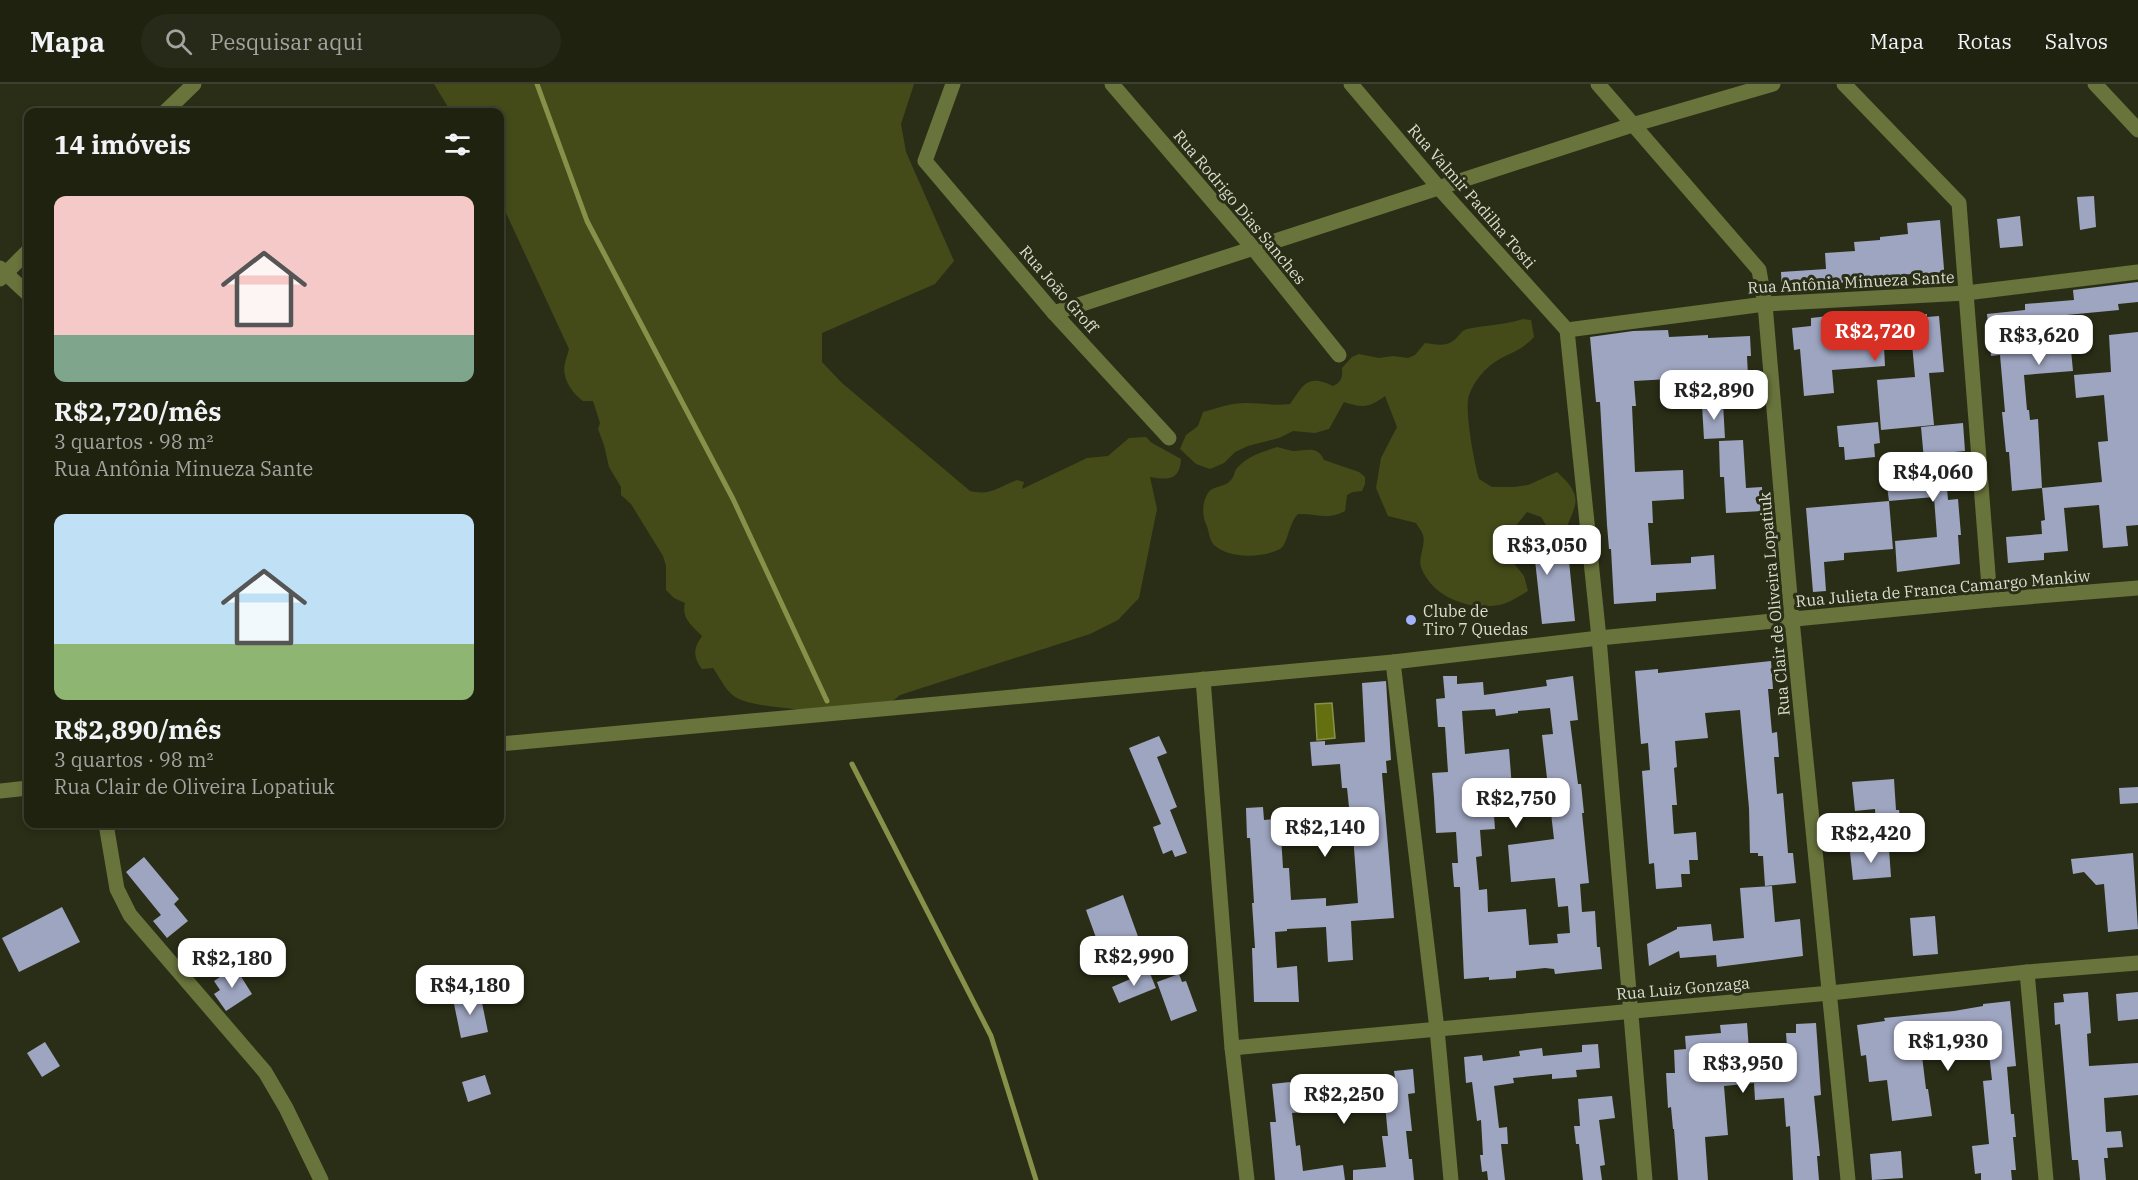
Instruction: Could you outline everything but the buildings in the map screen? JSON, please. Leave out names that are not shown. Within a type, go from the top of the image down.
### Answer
[{"type":"street","points":[[169,108],[194,84]]},
{"type":"street","name":"Rua João Groff","points":[[953,84],[926,161],[1054,313],[1168,438]]},
{"type":"street","name":"Rua Rodrigo Dias Sanches","points":[[1112,84],[1253,248],[1339,355]]},
{"type":"street","name":"Rua Valmir Padilha Tosti","points":[[1351,84],[1567,330]]},
{"type":"street","name":"Rua Clair de Oliveira Lopatiuk","points":[[1598,84],[1759,270],[1765,304],[1792,620],[1848,1180]]},
{"type":"street","points":[[1054,313],[1632,125],[1773,84]]},
{"type":"street","points":[[1844,84],[1959,203],[1990,600]]},
{"type":"street","points":[[2095,84],[2138,130]]},
{"type":"street","points":[[24,255],[2,274],[24,291]]},
{"type":"street","name":"Rua Antônia Minueza Sante","points":[[1567,330],[1765,304],[1966,293],[2138,272]]},
{"type":"street","points":[[1567,330],[1599,638],[1645,1180]]},
{"type":"street","name":"Rua Julieta de Franca Camargo Mankiw","points":[[504,744],[1393,662],[1599,638],[2138,588]]},
{"type":"street","points":[[1393,662],[1437,1029],[1450,1180]]},
{"type":"street","points":[[1203,679],[1232,1048],[1247,1180]]},
{"type":"street","points":[[0,791],[24,788]]},
{"type":"street","points":[[107,828],[117,889],[130,915],[265,1071],[321,1180]]},
{"type":"street","name":"Rua Luiz Gonzaga","points":[[1232,1048],[2138,963]]},
{"type":"street","points":[[2027,972],[2046,1180]]},
{"type":"shaded area","points":[[434,84],[914,84],[901,124],[906,152],[954,261],[935,284],[822,333],[822,362],[842,383],[970,491],[989,492],[1017,480],[1024,482],[1022,489],[1087,458],[1108,456],[1129,438],[1146,437],[1152,443],[1181,459],[1178,472],[1172,477],[1162,479],[1150,477],[1157,509],[1139,598],[1118,620],[1090,634],[900,695],[891,702],[868,709],[831,711],[788,708],[751,703],[734,696],[713,668],[702,669],[699,665],[695,653],[702,636],[686,617],[685,603],[674,598],[666,590],[666,566],[663,556],[631,504],[621,495],[621,487],[609,467],[593,401],[583,401],[571,389],[566,379],[564,368],[569,349],[504,209],[504,108],[449,108]]},
{"type":"shaded area","points":[[1523,319],[1531,320],[1534,337],[1524,346],[1486,369],[1469,395],[1469,428],[1479,479],[1492,487],[1514,487],[1528,485],[1557,472],[1572,489],[1575,503],[1563,537],[1549,530],[1541,517],[1527,512],[1507,537],[1505,552],[1524,576],[1528,591],[1506,603],[1476,606],[1453,600],[1443,594],[1426,577],[1421,567],[1420,559],[1424,539],[1416,523],[1388,516],[1376,488],[1381,458],[1397,427],[1385,396],[1366,406],[1344,402],[1329,429],[1315,433],[1293,431],[1279,438],[1248,446],[1235,452],[1224,463],[1210,469],[1196,464],[1180,449],[1186,435],[1198,426],[1203,412],[1240,403],[1290,404],[1307,383],[1317,381],[1333,386],[1338,383],[1342,377],[1342,368],[1352,357],[1359,354],[1379,358],[1393,356],[1408,358],[1415,355],[1425,343],[1447,344],[1467,329]]},
{"type":"shaded area","points":[[1277,447],[1293,451],[1315,451],[1324,460],[1359,472],[1365,477],[1362,491],[1347,495],[1345,511],[1339,514],[1327,516],[1298,514],[1283,547],[1273,552],[1246,556],[1220,550],[1212,543],[1205,520],[1203,508],[1206,497],[1210,490],[1228,483],[1245,460]]},
{"type":"shaded area","points":[[1332,703],[1335,738],[1317,740],[1315,704]]},
{"type":"waterway","points":[[537,84],[587,221],[733,499],[827,701]]},
{"type":"waterway","points":[[852,764],[991,1036],[1036,1180]]},
{"type":"place","name":"Clube de Tiro 7 Quedas","points":[[1411,620]]}]
